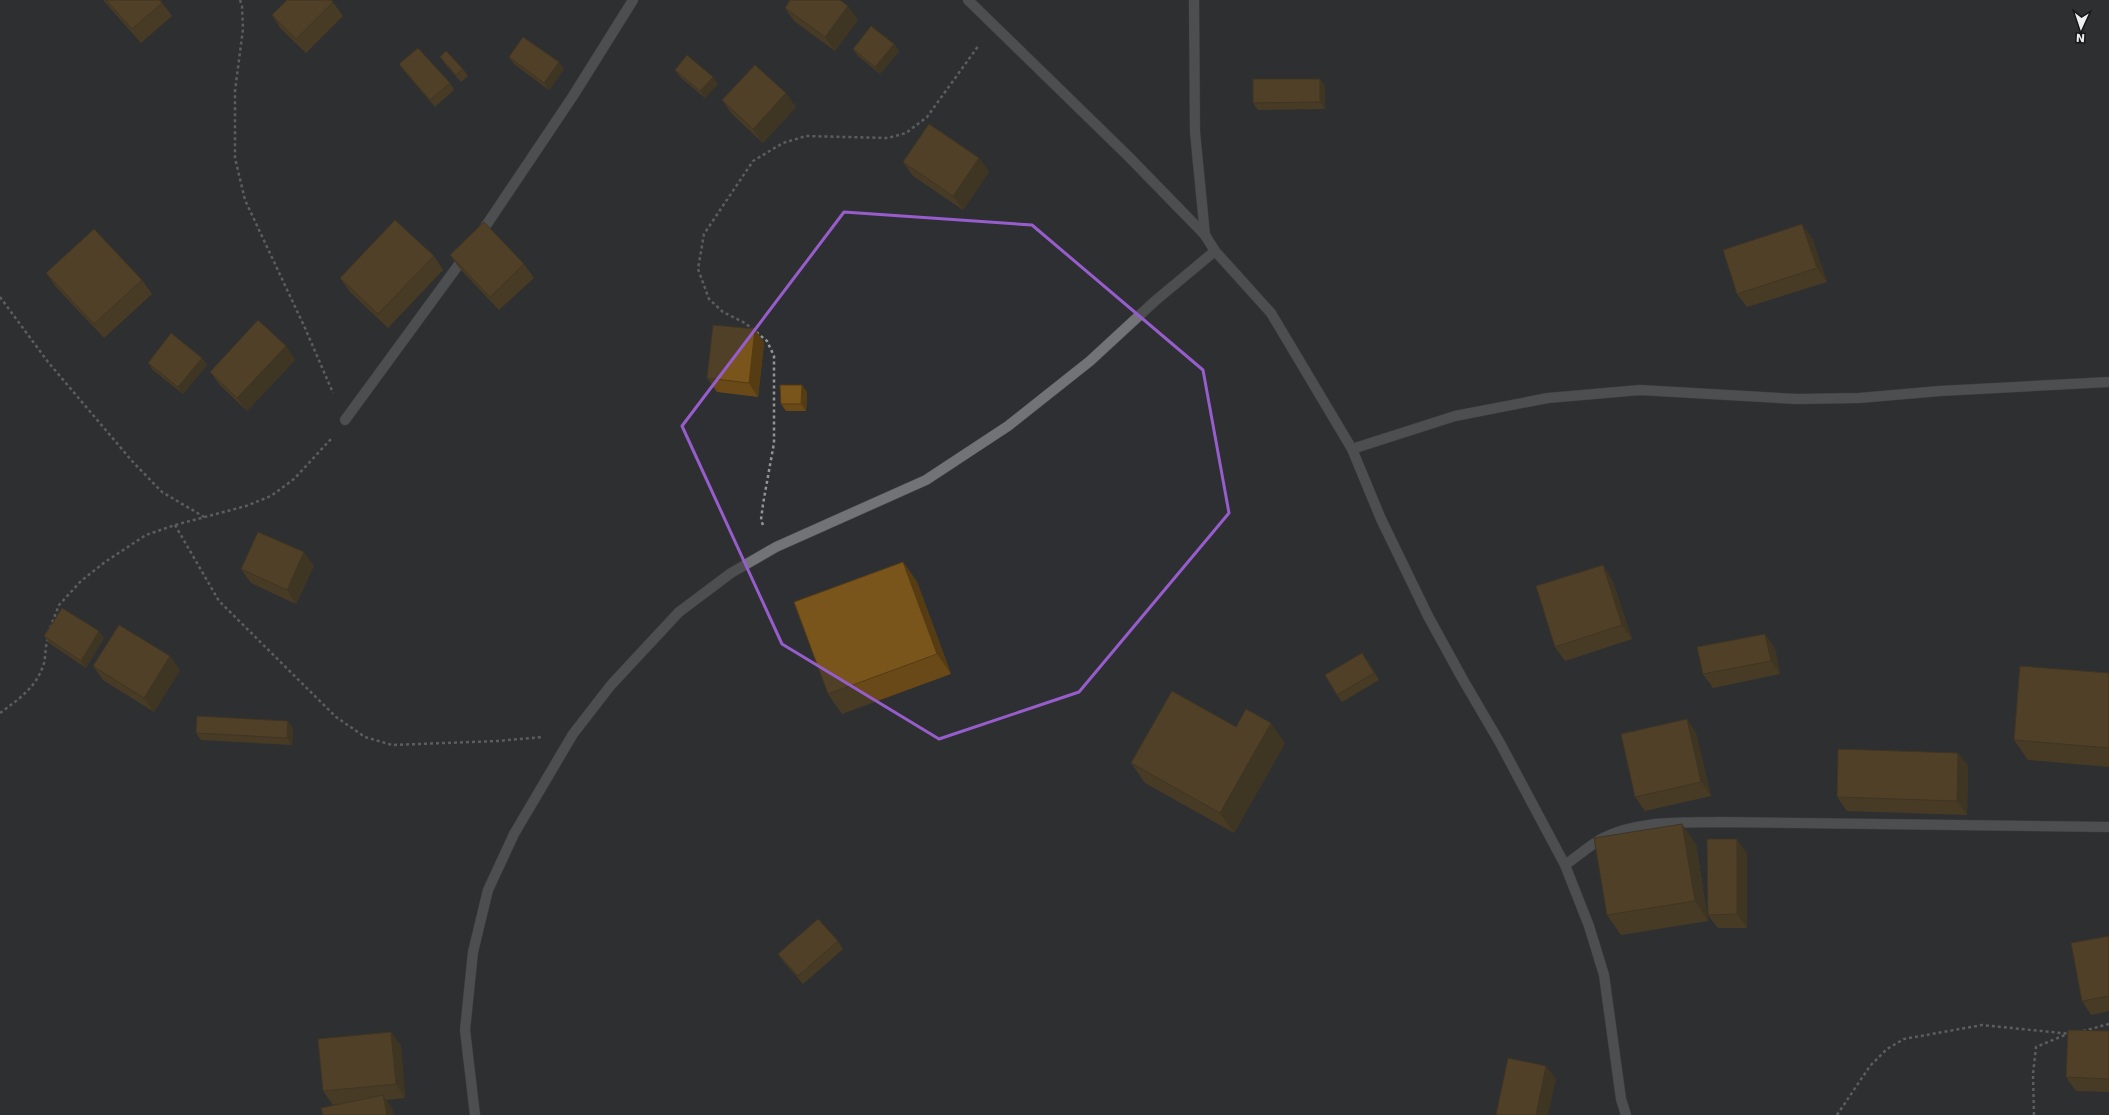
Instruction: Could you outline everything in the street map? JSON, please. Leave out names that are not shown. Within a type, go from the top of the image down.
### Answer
[{"type":"street","points":[[345,420],[472,245],[573,96],[633,0]]},
{"type":"street","points":[[968,0],[1128,156],[1205,235],[1215,251],[1271,313],[1352,449],[1381,519],[1428,616],[1500,743],[1565,865],[1589,926],[1604,975],[1621,1099],[1626,1115]]},
{"type":"street","points":[[1194,0],[1196,132],[1205,235]]},
{"type":"street","points":[[475,1115],[465,1030],[473,952],[488,890],[514,834],[536,799],[572,734],[612,685],[679,612],[731,573],[776,547],[926,480],[1008,426],[1090,361],[1155,302],[1215,251]]},
{"type":"street","points":[[1352,449],[1455,416],[1555,397],[1640,390],[1797,398],[1859,398],[1940,391],[2109,382]]},
{"type":"street","points":[[1565,865],[1591,846],[1611,835],[1641,826],[1663,824],[1719,822],[2109,827]]},
{"type":"path","points":[[0,713],[28,691],[37,680],[44,662],[46,644],[52,621],[59,605],[81,581],[105,562],[146,535],[175,525],[206,518],[246,506],[271,496],[294,479],[305,468],[322,450],[345,420],[305,328],[245,200],[235,158],[235,91],[243,29],[242,6],[240,0]]},
{"type":"path","points":[[776,547],[764,531],[761,520],[774,443],[774,356],[768,341],[745,323],[723,312],[709,299],[698,269],[704,234],[753,161],[784,143],[806,136],[888,138],[906,133],[926,118],[993,25]]},
{"type":"path","points":[[0,297],[48,362],[132,461],[162,492],[206,518]]},
{"type":"path","points":[[175,525],[219,601],[336,717],[365,737],[392,745],[498,741],[572,734]]},
{"type":"path","points":[[2080,1031],[2109,1024]]},
{"type":"path","points":[[1837,1115],[1870,1066],[1887,1049],[1904,1039],[1982,1025],[2066,1035]]},
{"type":"path","points":[[2034,1115],[2033,1074],[2036,1047],[2073,1033]]},
{"type":"highlighted area","points":[[844,212],[1032,225],[1203,370],[1229,513],[1079,692],[939,739],[782,644],[682,426]]},
{"type":"building","points":[[106,0],[160,0],[162,3],[132,29]]},
{"type":"building","points":[[287,0],[331,0],[333,2],[296,39],[272,15]]},
{"type":"building","points":[[790,0],[840,0],[848,6],[825,37],[785,8]]},
{"type":"building","points":[[871,26],[894,44],[875,67],[853,49]]},
{"type":"building","points":[[523,37],[559,62],[544,83],[509,57]]},
{"type":"building","points":[[418,48],[450,83],[430,100],[399,64]]},
{"type":"building","points":[[446,51],[463,69],[456,75],[440,57]]},
{"type":"building","points":[[687,55],[713,77],[700,91],[675,70]]},
{"type":"building","points":[[755,65],[786,93],[753,129],[722,100]]},
{"type":"building","points":[[1253,79],[1320,79],[1320,102],[1253,103]]},
{"type":"building","points":[[929,124],[979,158],[953,196],[903,162]]},
{"type":"building","points":[[395,220],[434,256],[378,314],[340,278]]},
{"type":"building","points":[[484,222],[524,264],[490,297],[450,255]]},
{"type":"building","points":[[1802,224],[1817,268],[1737,294],[1723,250]]},
{"type":"building","points":[[94,229],[142,280],[94,324],[46,273]]},
{"type":"building","points":[[258,320],[286,346],[237,398],[210,372]]},
{"type":"building","points":[[713,325],[755,329],[749,383],[707,378]]},
{"type":"building","points":[[171,333],[202,358],[178,387],[148,363]]},
{"type":"building","points":[[780,385],[802,385],[801,404],[781,404]]},
{"type":"building","points":[[258,532],[304,552],[287,590],[241,569]]},
{"type":"building","points":[[903,562],[937,654],[828,694],[794,602]]},
{"type":"building","points":[[1603,565],[1622,625],[1555,647],[1536,586]]},
{"type":"building","points":[[62,608],[99,631],[81,661],[44,636]]},
{"type":"building","points":[[119,625],[170,656],[144,698],[93,666]]},
{"type":"building","points":[[1765,634],[1771,661],[1703,674],[1697,647]]},
{"type":"building","points":[[1362,653],[1374,673],[1337,695],[1325,675]]},
{"type":"building","points":[[2020,666],[2109,673],[2109,748],[2014,740]]},
{"type":"building","points":[[1172,691],[1236,727],[1246,709],[1271,723],[1220,813],[1131,763]]},
{"type":"building","points":[[197,716],[288,721],[287,738],[196,733]]},
{"type":"building","points":[[1687,719],[1701,782],[1635,797],[1621,734]]},
{"type":"building","points":[[1838,749],[1958,753],[1957,801],[1837,797]]},
{"type":"building","points":[[1682,824],[1695,901],[1607,915],[1594,838]]},
{"type":"building","points":[[1707,839],[1737,839],[1737,914],[1708,915]]},
{"type":"building","points":[[818,919],[838,941],[798,976],[778,954]]},
{"type":"building","points":[[2109,936],[2109,996],[2082,1001],[2071,943]]},
{"type":"building","points":[[2068,1030],[2109,1031],[2109,1079],[2066,1077]]},
{"type":"building","points":[[391,1032],[396,1084],[323,1091],[318,1039]]},
{"type":"building","points":[[1508,1058],[1546,1066],[1536,1115],[1496,1115]]},
{"type":"building","points":[[383,1095],[387,1115],[323,1115],[321,1108]]}]
